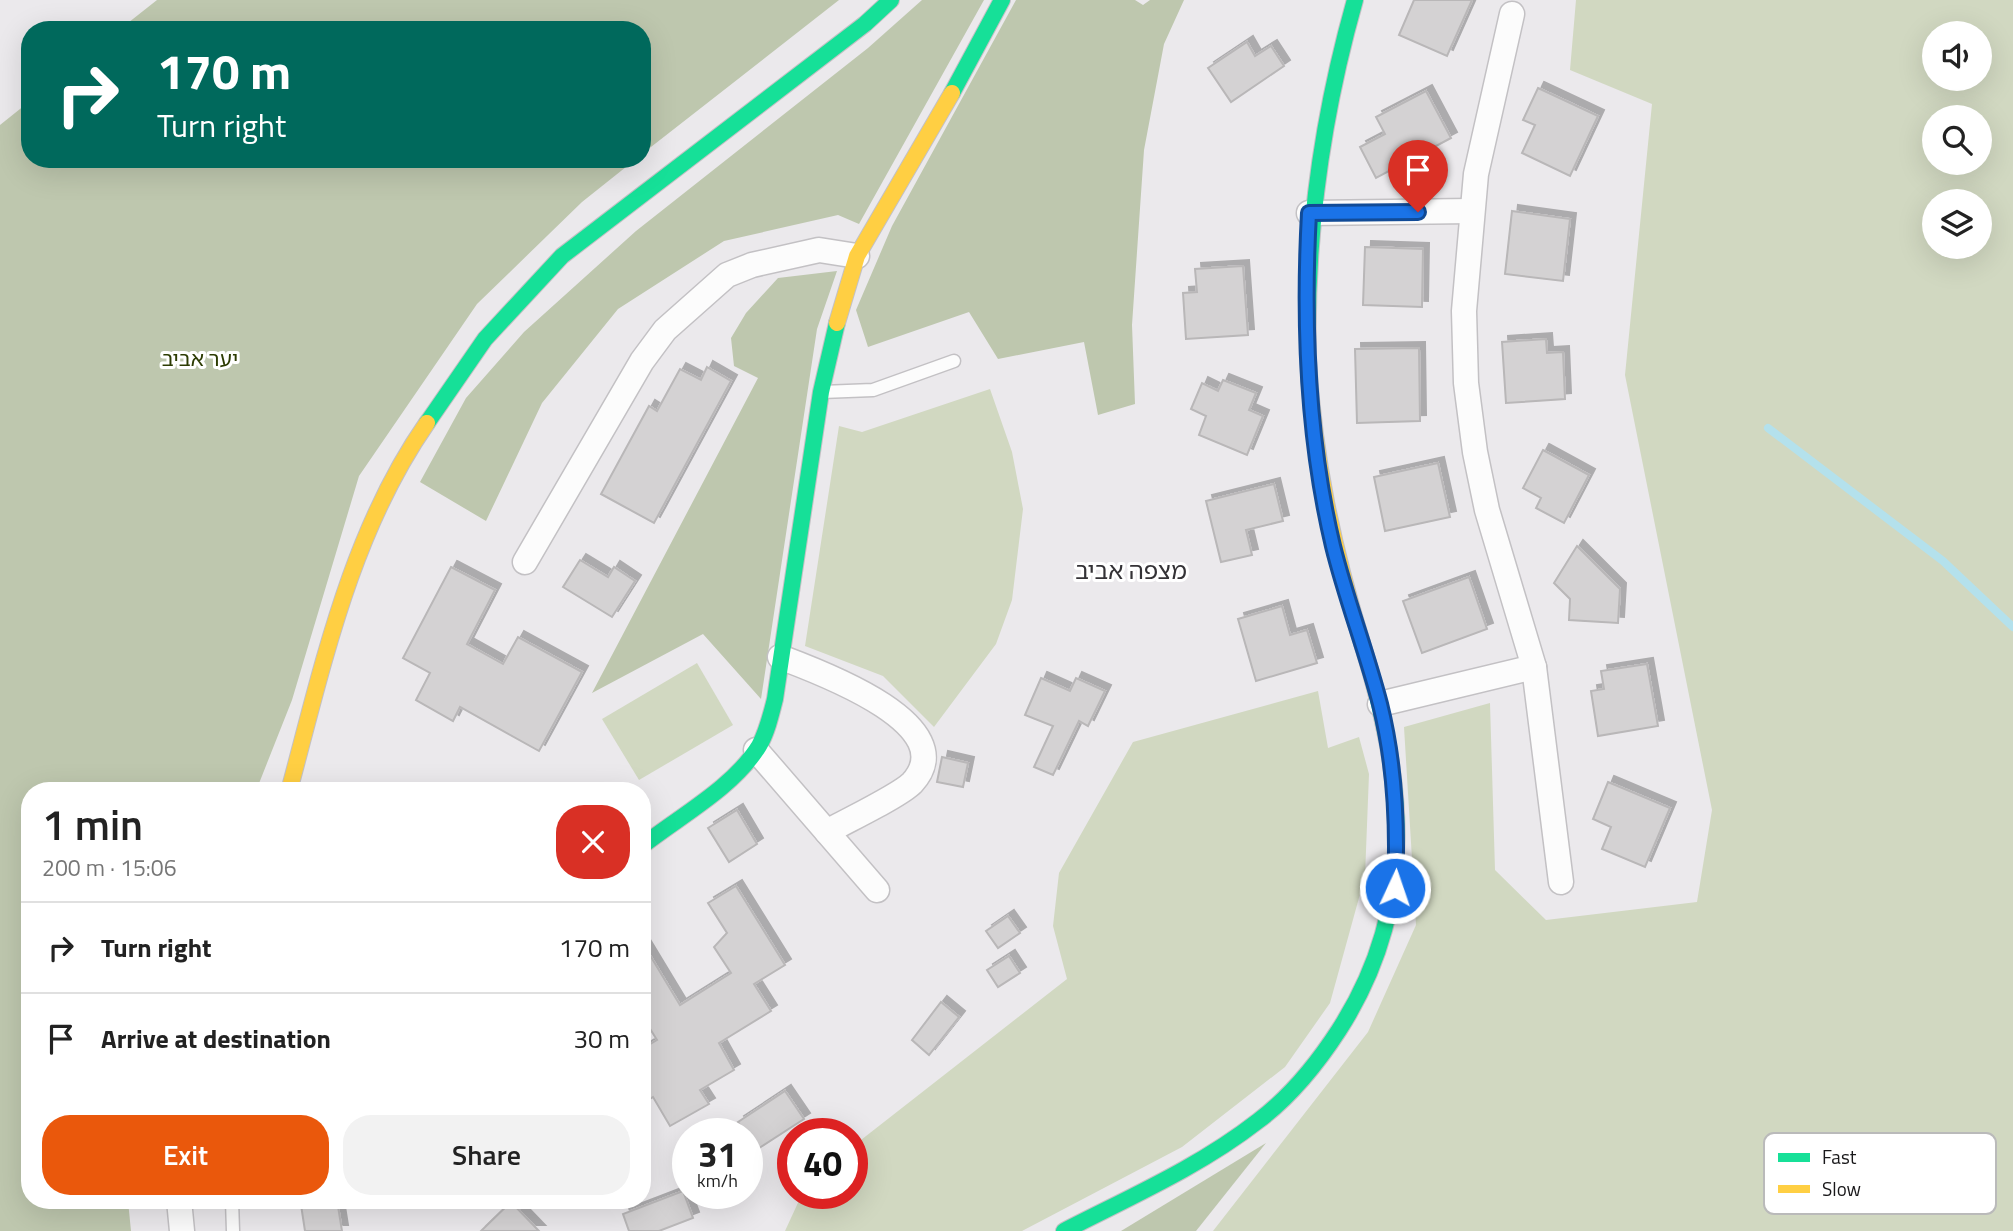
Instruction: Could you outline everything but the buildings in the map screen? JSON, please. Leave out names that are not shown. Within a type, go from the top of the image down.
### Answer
[{"type":"street","points":[[291,782],[340,604],[383,495],[410,448],[485,339],[562,256],[864,24],[891,0]]},
{"type":"street","points":[[651,839],[740,767],[756,750],[765,733],[775,699],[821,392],[836,324],[857,256],[936,122],[1002,0]]},
{"type":"street","points":[[1064,1231],[1200,1159],[1261,1119],[1301,1082],[1344,1023],[1372,963],[1388,920],[1395,888],[1396,811],[1392,768],[1380,704],[1333,547],[1321,486],[1306,345],[1309,213],[1320,136],[1336,64],[1355,0]]},
{"type":"street","points":[[1512,14],[1476,174],[1464,311],[1466,383],[1475,452],[1487,510],[1534,667],[1561,882]]},
{"type":"street","points":[[1309,213],[1472,211]]},
{"type":"street","points":[[525,562],[642,361],[665,330],[684,312],[727,275],[752,265],[819,250],[857,256]]},
{"type":"street","points":[[780,657],[841,680],[878,701],[907,725],[921,743],[924,764],[911,784],[827,832]]},
{"type":"street","points":[[1380,704],[1534,667]]},
{"type":"street","points":[[756,750],[877,890]]},
{"type":"street","points":[[180,1209],[182,1231]]},
{"type":"lane","points":[[821,392],[873,390],[954,361]]},
{"type":"lane","points":[[232,1209],[233,1231]]},
{"type":"green space","points":[[157,0],[839,0],[651,147],[651,21],[130,21]]},
{"type":"green space","points":[[922,0],[984,0],[859,224],[838,215],[724,241],[618,309],[542,403],[486,521],[420,482],[466,398],[524,332],[636,231],[868,48]]},
{"type":"green space","points":[[1016,0],[1135,0],[1143,5],[1150,0],[1184,0],[1164,44],[1144,150],[1132,325],[1135,404],[1098,415],[1084,342],[998,359],[969,312],[868,347],[856,310],[892,226]]},
{"type":"green space","points":[[1576,0],[2013,0],[2013,1231],[1213,1231],[1368,1032],[1416,925],[1404,727],[1490,703],[1495,870],[1546,920],[1697,902],[1712,810],[1625,375],[1652,104],[1570,70]]},
{"type":"green space","name":"יער אביב","points":[[21,108],[21,168],[625,168],[582,202],[477,304],[359,476],[292,700],[260,782],[21,782],[21,1209],[129,1209],[131,1231],[0,1231],[0,125]]},
{"type":"green space","points":[[837,271],[817,329],[761,699],[703,634],[592,693],[758,378],[734,366],[731,338],[746,313],[778,278]]},
{"type":"green space","points":[[990,389],[1012,452],[1023,509],[1012,600],[996,644],[934,727],[883,676],[805,646],[839,426],[862,432]]},
{"type":"green space","points":[[697,663],[733,725],[639,780],[602,719]]},
{"type":"green space","points":[[1318,691],[1328,748],[1359,737],[1369,774],[1365,876],[1330,1003],[1285,1067],[1182,1147],[1022,1231],[785,1231],[795,1209],[868,1209],[868,1134],[1067,979],[1053,926],[1059,873],[1133,742]]},
{"type":"green space","points":[[1266,1143],[1196,1231],[1121,1231]]},
{"type":"waterway","points":[[1768,428],[1943,561],[2013,627]]},
{"type":"traffic: fast","points":[[427,423],[485,339],[562,256],[865,24],[891,0]]},
{"type":"traffic: fast","points":[[952,93],[1002,0]]},
{"type":"traffic: fast","points":[[1308,361],[1309,269],[1318,179],[1333,90],[1355,0]]},
{"type":"traffic: fast","points":[[651,839],[735,775],[759,746],[767,729],[775,699],[821,392],[837,323]]},
{"type":"traffic: fast","points":[[1064,1231],[1188,1167],[1270,1112],[1322,1055],[1365,983],[1383,936],[1393,888],[1397,840],[1395,792],[1388,743],[1362,643]]},
{"type":"traffic: slow","points":[[837,323],[857,256],[952,93]]},
{"type":"traffic: slow","points":[[1308,361],[1315,434],[1326,504],[1362,643]]},
{"type":"traffic: slow","points":[[291,782],[328,648],[359,554],[378,509],[427,423]]},
{"type":"district","name":"מצפה אביב","points":[[1131,570]]},
{"type":"route","points":[[1395,888],[1397,850],[1392,768],[1380,704],[1333,547],[1321,486],[1306,345],[1306,281],[1309,213],[1418,212]]}]
